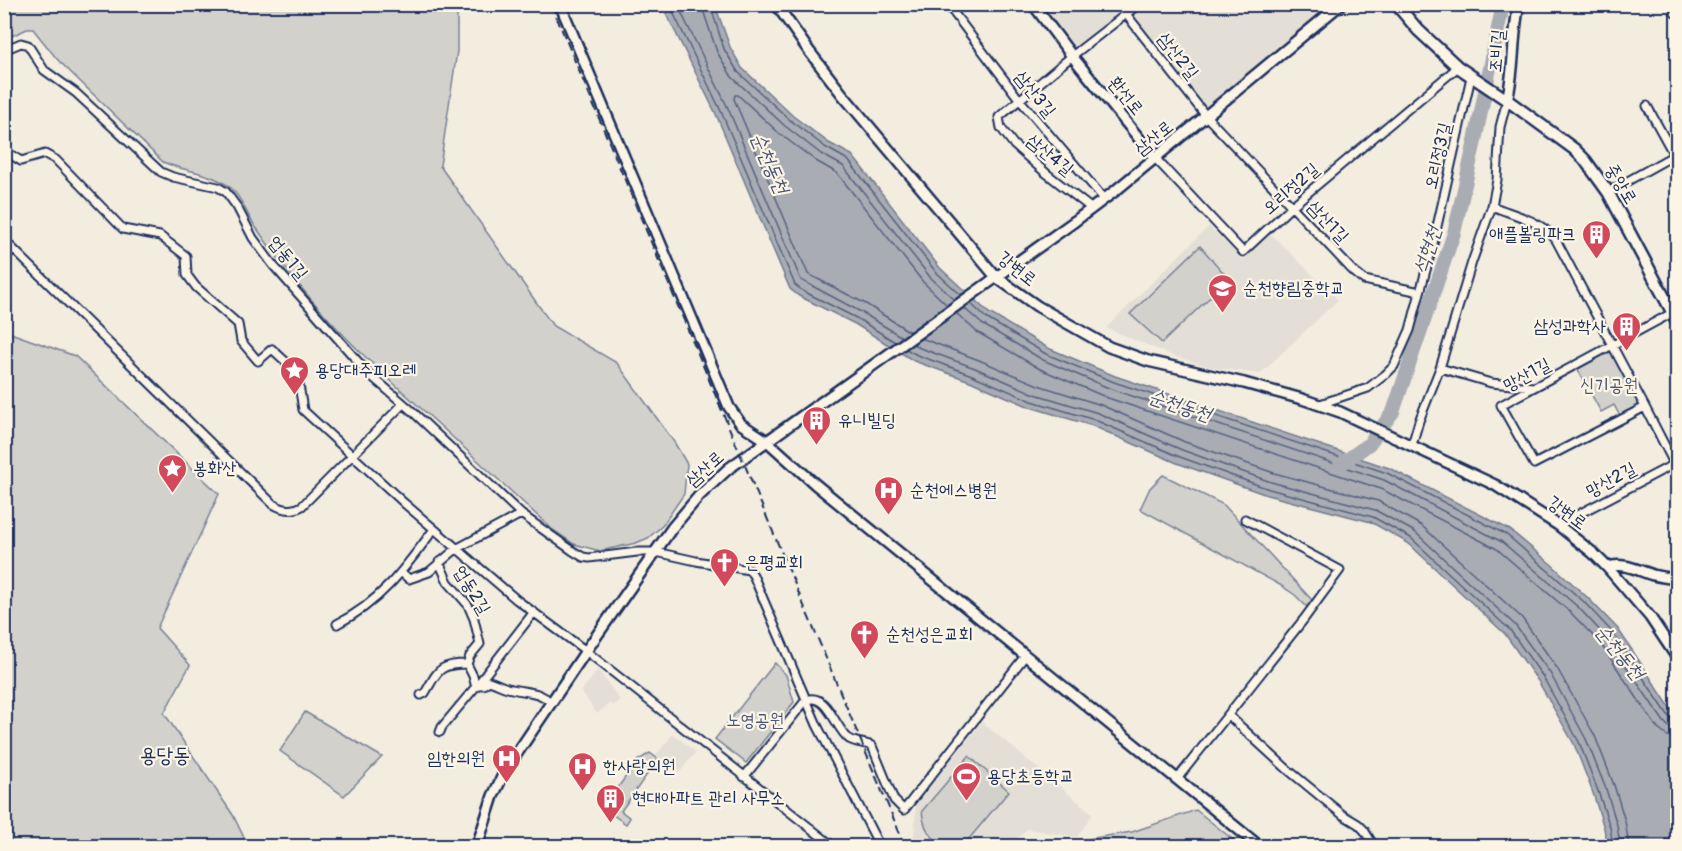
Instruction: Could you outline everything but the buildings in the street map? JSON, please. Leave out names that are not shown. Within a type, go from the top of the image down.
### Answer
[{"type":"main road","points":[[560,4],[729,407],[741,424],[767,441],[815,484],[1259,846]]},
{"type":"main road","name":"강변로","points":[[776,4],[842,94],[996,277],[1054,316],[1109,347],[1148,361],[1244,383],[1340,411],[1495,485],[1558,525],[1593,553],[1650,617],[1677,659]]},
{"type":"main road","name":"환선로","points":[[1033,4],[1155,158]]},
{"type":"main road","name":"삼산로","points":[[477,846],[493,796],[505,771],[672,528],[699,496],[728,469],[1104,199],[1341,4]]},
{"type":"main road","points":[[1396,4],[1418,30],[1472,77]]},
{"type":"main road","name":"조비길","points":[[1503,97],[1510,88],[1513,43],[1519,4]]},
{"type":"main road","name":"중앙로","points":[[1472,77],[1503,97],[1586,160],[1608,192],[1674,312]]},
{"type":"main road","points":[[1607,567],[1625,565],[1657,576],[1677,579]]},
{"type":"street","name":"삼산3길","points":[[946,4],[1019,99],[1104,199]]},
{"type":"street","points":[[953,12],[962,4]]},
{"type":"street","points":[[1019,99],[1139,4]]},
{"type":"street","name":"삼산2길","points":[[1126,14],[1206,116]]},
{"type":"street","name":"업동1길","points":[[4,50],[16,44],[25,43],[44,70],[76,93],[161,172],[218,187],[226,192],[237,207],[253,238],[273,265],[368,373],[521,514],[583,557],[656,552],[749,570],[806,700]]},
{"type":"street","name":"오리정2길","points":[[1155,158],[1243,252],[1292,206],[1458,67]]},
{"type":"street","name":"오리정3길","points":[[1320,404],[1368,388],[1394,366],[1410,330],[1472,77]]},
{"type":"street","points":[[1412,445],[1440,368],[1472,262],[1492,206],[1497,180],[1503,97]]},
{"type":"street","name":"삼산4길","points":[[1019,99],[999,117],[1001,128],[1014,145],[1092,208]]},
{"type":"street","points":[[1608,192],[1676,157],[1647,106]]},
{"type":"street","name":"삼산1길","points":[[1206,116],[1354,272],[1364,280],[1420,292]]},
{"type":"street","points":[[5,151],[21,161],[45,154],[56,160],[123,229],[160,236],[186,256],[187,275],[196,287],[238,324],[241,341],[258,361],[272,349],[297,372],[303,410],[353,456],[456,549],[833,846]]},
{"type":"street","points":[[1492,206],[1523,217],[1552,235],[1677,465]]},
{"type":"street","points":[[4,240],[280,509],[295,510],[302,506],[403,404]]},
{"type":"street","name":"망산1길","points":[[1646,407],[1533,464],[1501,405],[1674,312]]},
{"type":"street","points":[[1440,368],[1491,383],[1534,387]]},
{"type":"street","name":"망산2길","points":[[1558,525],[1677,465]]},
{"type":"street","points":[[401,572],[409,579],[429,572],[456,549],[521,514]]},
{"type":"street","points":[[1177,779],[1340,570],[1245,519]]},
{"type":"street","points":[[337,624],[356,615],[375,600],[401,572],[434,529]]},
{"type":"street","name":"업동2길","points":[[439,562],[448,582],[468,605],[479,633],[480,644],[470,656],[467,664]]},
{"type":"street","points":[[440,732],[534,612]]},
{"type":"street","points":[[744,777],[806,700],[813,698],[825,706],[848,738],[872,746],[894,800],[904,810],[1025,656]]},
{"type":"street","points":[[421,695],[425,693],[432,678],[445,666],[467,664],[475,684],[483,685],[489,681],[511,689],[543,696],[552,703]]},
{"type":"street","points":[[806,700],[878,843],[876,846]]},
{"type":"street","points":[[1228,715],[1287,769],[1343,815],[1358,824],[1364,830],[1371,846]]},
{"type":"shaded area","points":[[1041,5],[1332,5],[1201,110],[1126,14],[1077,51]]},
{"type":"shaded area","name":"순천향림중학교","points":[[1209,226],[1243,260],[1270,233],[1338,300],[1260,374],[1210,367],[1173,356],[1106,328]]},
{"type":"shaded area","points":[[598,670],[620,700],[613,706],[610,703],[597,714],[581,691]]},
{"type":"shaded area","name":"용당초등학교","points":[[982,722],[1093,814],[1077,837],[1027,829],[1010,846],[926,846],[914,837],[916,802]]},
{"type":"shaded area","points":[[673,734],[696,752],[679,773],[656,755]]},
{"type":"green space","points":[[5,4],[457,5],[457,51],[440,166],[553,326],[617,363],[674,442],[687,464],[684,494],[662,526],[648,538],[636,543],[600,551],[574,544],[552,529],[337,329],[280,261],[231,188],[207,175],[163,162],[57,59],[33,29],[27,29],[5,39]]},
{"type":"green space","points":[[1200,246],[1229,279],[1162,343],[1130,314]]},
{"type":"green space","points":[[5,331],[75,356],[219,494],[157,628],[190,665],[164,713],[233,815],[248,846],[5,846]]},
{"type":"green space","name":"신기공원","points":[[1610,351],[1615,355],[1643,406],[1621,418],[1614,405],[1601,412],[1577,368]]},
{"type":"green space","points":[[1163,475],[1224,505],[1312,600],[1307,607],[1280,585],[1140,509],[1150,488]]},
{"type":"green space","name":"노영공원","points":[[775,663],[786,675],[794,702],[746,763],[715,739]]},
{"type":"green space","points":[[305,712],[382,757],[344,796],[280,751]]},
{"type":"green space","points":[[650,753],[658,759],[621,811],[630,818],[626,824],[603,808],[637,761]]},
{"type":"green space","name":"용당초등학교","points":[[969,756],[1009,791],[963,846],[954,846],[940,842],[929,833],[922,811]]},
{"type":"green space","points":[[1196,810],[1241,846],[1072,846],[1081,840],[1132,832]]},
{"type":"water","name":"순천동천","points":[[662,5],[715,5],[730,47],[742,68],[793,116],[829,143],[852,155],[940,268],[989,313],[1048,348],[1115,376],[1389,468],[1510,530],[1587,597],[1618,629],[1677,718],[1677,846],[1607,846],[1593,793],[1574,744],[1538,681],[1505,634],[1408,543],[1371,522],[1267,495],[1177,463],[1093,426],[1030,407],[970,381],[914,361],[855,324],[799,296],[790,289],[715,112]]},
{"type":"waterway","name":"석현천","points":[[1340,465],[1369,444],[1393,412],[1454,233],[1503,4]]},
{"type":"railway","points":[[551,4],[905,846]]},
{"type":"place","name":"애플볼링파크","points":[[1597,260]]},
{"type":"place","name":"순천향림중학교","points":[[1222,314]]},
{"type":"place","name":"삼성과학사","points":[[1627,352]]},
{"type":"place","name":"용당대주피오레","points":[[294,396]]},
{"type":"place","name":"유니빌딩","points":[[817,446]]},
{"type":"place","name":"봉화산","points":[[172,494]]},
{"type":"place","name":"순천에스병원","points":[[889,516]]},
{"type":"place","name":"은평교회","points":[[724,588]]},
{"type":"place","name":"순천성은교회","points":[[865,660]]},
{"type":"place","name":"임한의원","points":[[506,784]]},
{"type":"place","name":"한사랑의원","points":[[582,792]]},
{"type":"place","name":"용당초등학교","points":[[966,802]]},
{"type":"place","name":"현대아파트 관리 사무소","points":[[611,824]]},
{"type":"district","name":"용당동","points":[[165,755]]}]
